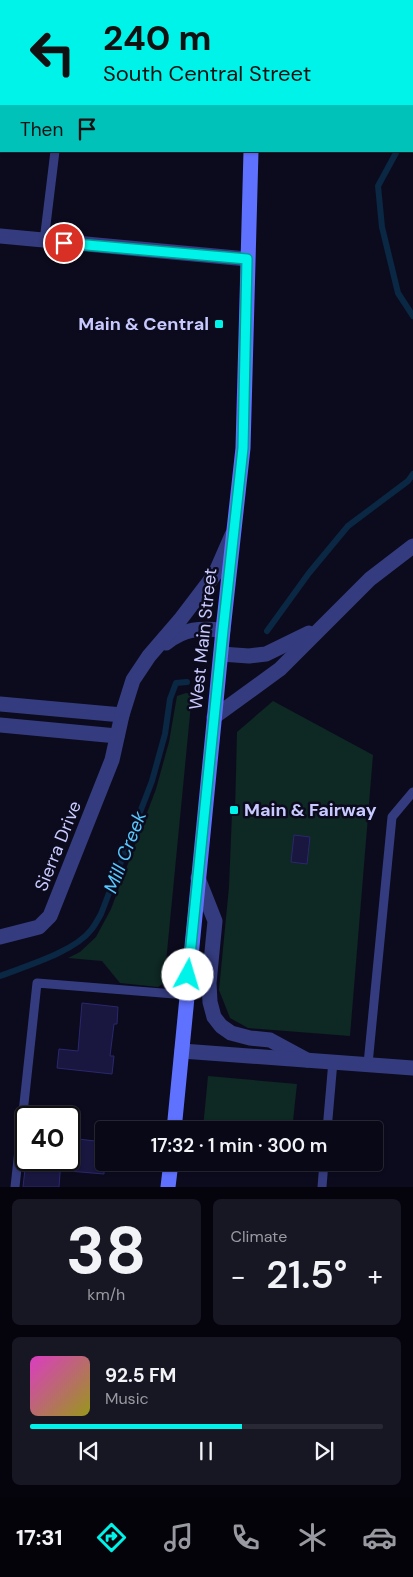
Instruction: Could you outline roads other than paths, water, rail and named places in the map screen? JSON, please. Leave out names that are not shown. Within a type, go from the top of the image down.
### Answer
[{"type":"street","name":"West Main Street","points":[[175,1121],[214,717],[243,448],[250,152]]},
{"type":"street","points":[[0,236],[247,259]]},
{"type":"street","points":[[149,656],[180,620],[215,574],[234,530]]},
{"type":"street","points":[[214,717],[280,669],[370,579],[413,546]]},
{"type":"street","points":[[221,654],[249,656],[266,654],[324,625]]},
{"type":"street","points":[[149,656],[172,638],[188,630],[196,628],[223,630]]},
{"type":"street","name":"Sierra Drive","points":[[0,937],[39,927],[50,916],[112,760],[122,715],[134,680],[149,656]]},
{"type":"street","points":[[0,704],[122,715]]},
{"type":"street","points":[[38,729],[40,708]]},
{"type":"street","points":[[0,725],[117,736]]},
{"type":"street","points":[[198,878],[215,921],[210,983],[210,1002],[214,1017],[221,1026],[231,1033],[250,1038],[270,1040],[307,1060]]},
{"type":"street","points":[[182,1051],[413,1068]]},
{"type":"street","points":[[168,1187],[170,1171]]},
{"type":"lane","points":[[44,241],[55,152]]},
{"type":"lane","points":[[368,1064],[392,817],[413,792]]},
{"type":"lane","points":[[15,1187],[37,983],[187,995]]},
{"type":"lane","points":[[328,1121],[333,1061]]},
{"type":"lane","points":[[322,1187],[323,1171]]},
{"type":"waterway","name":"Mill Creek","points":[[396,152],[378,186],[382,227],[398,293],[413,316]]},
{"type":"waterway","name":"Mill Creek","points":[[267,631],[309,573],[348,526],[408,481],[413,474]]},
{"type":"waterway","name":"Mill Creek","points":[[0,976],[62,952],[83,938],[95,924],[101,914],[152,781],[165,734],[170,699],[176,683],[187,682]]},
{"type":"place","name":"Main & Central","points":[[219,324]]},
{"type":"place","name":"Main & Fairway","points":[[234,810]]}]
